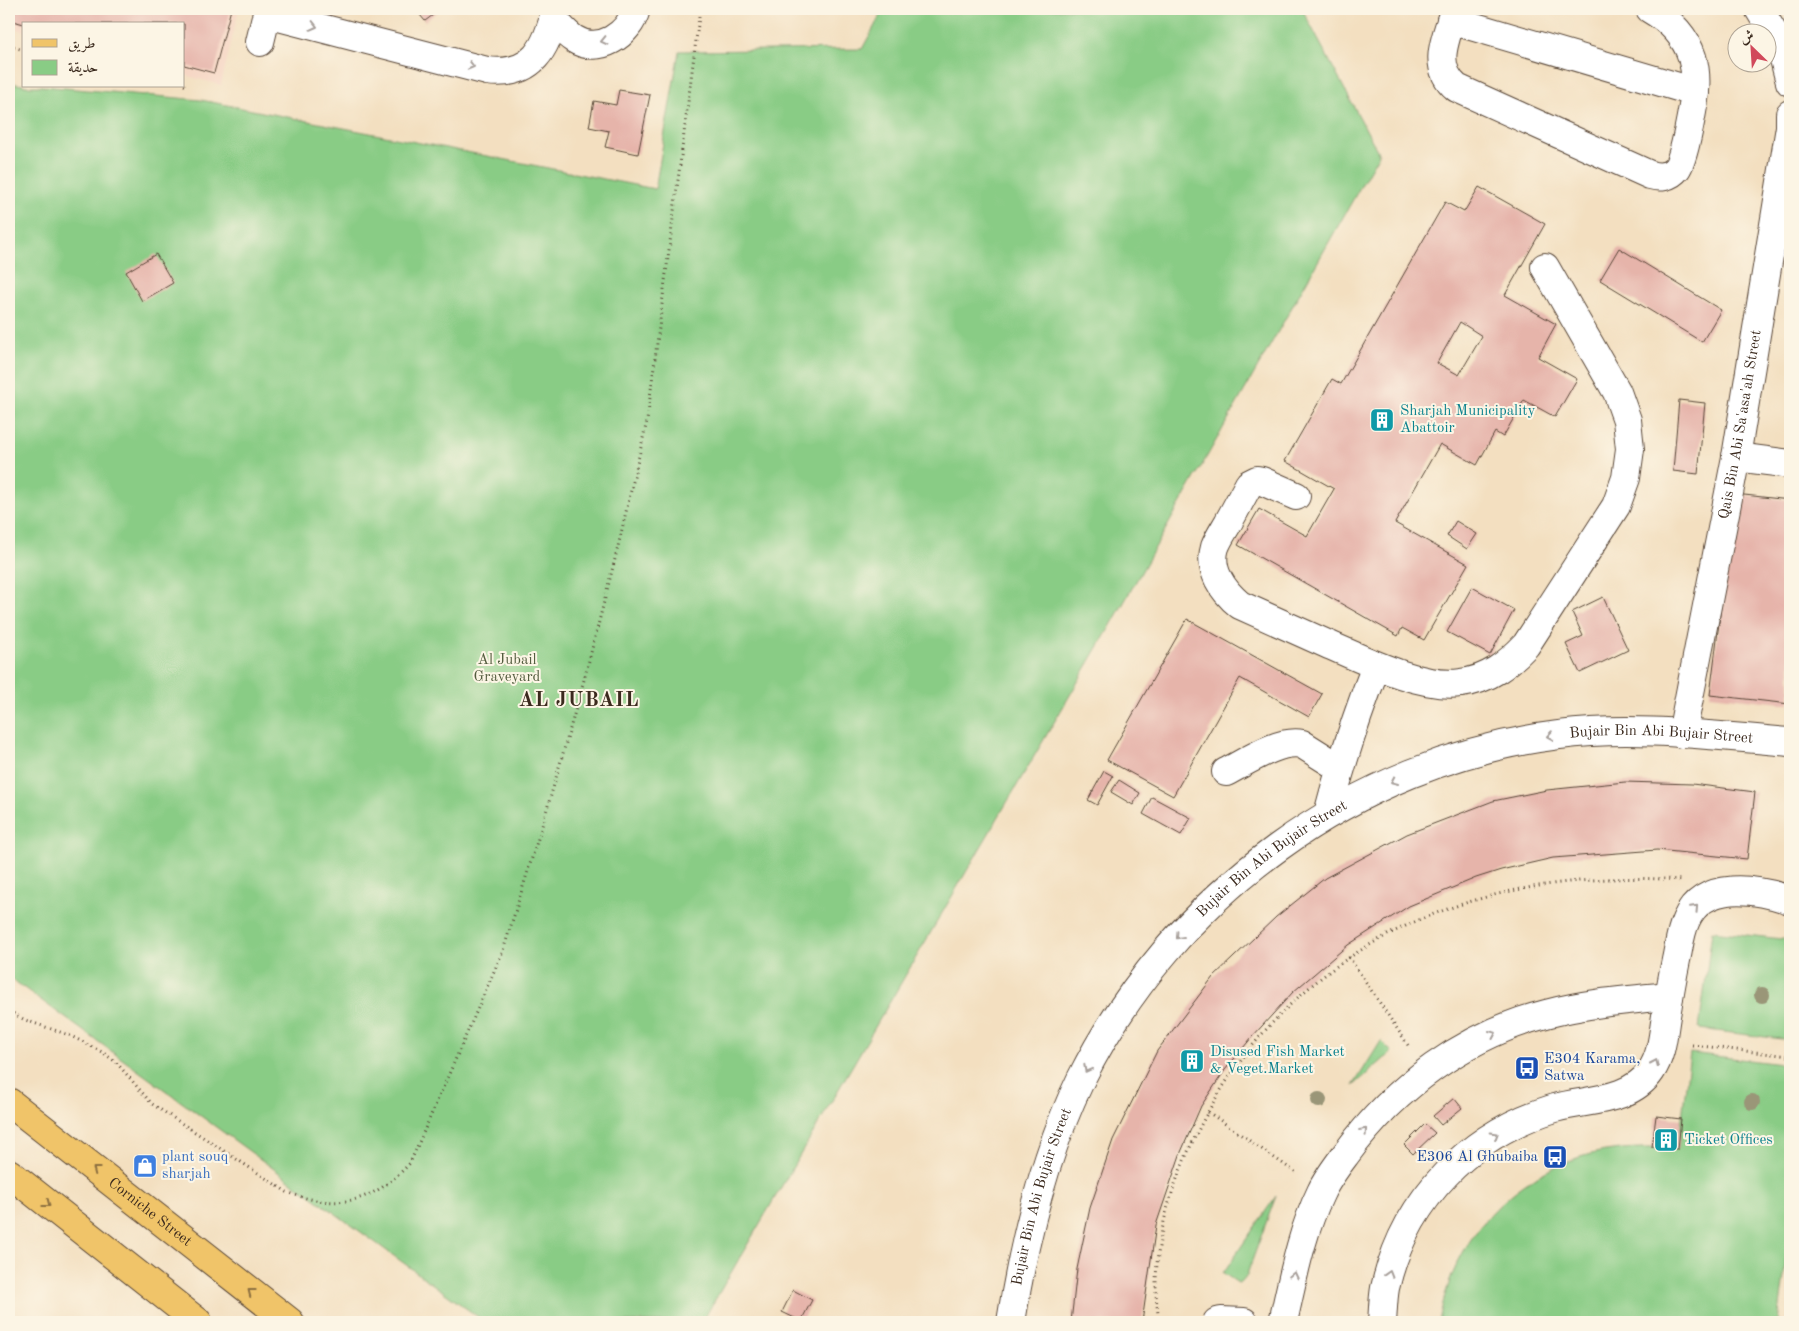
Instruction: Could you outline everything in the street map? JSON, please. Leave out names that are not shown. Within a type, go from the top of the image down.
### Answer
[{"type":"main road","name":"Corniche Street","points":[[9,1102],[290,1322]]},
{"type":"main road","points":[[9,1173],[198,1322]]},
{"type":"street","points":[[554,14],[575,39],[589,43],[604,43],[617,38],[628,28],[636,9]]},
{"type":"street","points":[[1650,9],[1663,16],[1685,42],[1692,58],[1695,75],[1695,92],[1681,163],[1671,174],[1664,177],[1650,175],[1456,88],[1445,76],[1441,60],[1453,14],[1695,92]]},
{"type":"street","points":[[1759,9],[1780,44],[1790,82]]},
{"type":"street","points":[[260,42],[267,11],[499,72],[517,69],[533,60],[547,40],[554,14]]},
{"type":"street","name":"Qais Bin Abi Sa'asa'ah Street","points":[[1682,734],[1781,234],[1790,114]]},
{"type":"street","points":[[1296,496],[1262,481],[1257,480],[1249,484],[1215,548],[1216,574],[1221,586],[1229,597],[1240,605],[1376,666],[1437,684],[1462,683],[1486,676],[1508,663],[1526,645],[1616,506],[1626,478],[1630,449],[1627,420],[1617,392],[1545,267]]},
{"type":"street","points":[[1736,457],[1790,464]]},
{"type":"street","points":[[1328,814],[1358,711],[1376,666]]},
{"type":"street","name":"Bujair Bin Abi Bujair Street","points":[[1011,1322],[1026,1245],[1053,1149],[1065,1115],[1082,1078],[1122,1008],[1146,975],[1200,914],[1229,886],[1261,860],[1328,814],[1364,794],[1439,762],[1479,750],[1559,735],[1625,732],[1790,742]]},
{"type":"street","points":[[1226,772],[1280,745],[1295,742],[1302,744],[1340,768]]},
{"type":"street","points":[[1382,1322],[1385,1289],[1398,1248],[1418,1208],[1445,1174],[1478,1145],[1516,1122],[1557,1108],[1600,1100],[1623,1092],[1638,1084],[1651,1071],[1658,1056],[1681,935],[1686,919],[1693,909],[1714,893],[1736,890],[1774,895],[1790,900]]},
{"type":"street","points":[[1283,1322],[1299,1252],[1321,1191],[1357,1139],[1399,1094],[1426,1071],[1455,1052],[1488,1036],[1545,1014],[1578,1006],[1669,996]]},
{"type":"street","points":[[1217,1322],[1244,1322]]},
{"type":"path","points":[[9,1011],[30,1022],[69,1035],[102,1052],[116,1062],[152,1104],[287,1192],[307,1200],[328,1203],[350,1201],[367,1196],[384,1187],[410,1163],[504,951],[584,680],[617,551],[647,421],[700,9]]},
{"type":"path","points":[[9,46],[22,49]]},
{"type":"path","points":[[1159,1322],[1156,1292],[1157,1262],[1162,1227],[1191,1144],[1208,1112],[1242,1058],[1274,1020],[1309,986],[1349,957],[1400,928],[1437,912],[1482,899],[1539,886],[1593,879],[1640,877],[1686,880]]},
{"type":"path","points":[[1349,957],[1426,1071]]},
{"type":"path","points":[[1686,1044],[1790,1056]]},
{"type":"path","points":[[1208,1112],[1321,1191]]},
{"type":"shaded area","points":[[9,9],[239,9],[221,85],[185,75],[185,22],[22,22],[22,30],[9,27]]},
{"type":"green space","name":"Al Jubail Graveyard","points":[[884,9],[1302,9],[1379,154],[1110,627],[702,1322],[485,1322],[9,977],[9,83],[22,85],[22,88],[65,88],[201,100],[655,189],[679,51],[862,49]]},
{"type":"green space","points":[[1712,931],[1790,940],[1790,1040],[1699,1029]]},
{"type":"green space","points":[[1381,1041],[1392,1052],[1353,1086]]},
{"type":"green space","points":[[1690,1053],[1790,1065],[1790,1229],[1778,1322],[1701,1322],[1689,1320],[1688,1322],[1439,1322],[1446,1294],[1456,1267],[1469,1242],[1505,1200],[1528,1182],[1553,1168],[1580,1157],[1604,1151],[1628,1148],[1678,1149]]},
{"type":"green space","points":[[1276,1196],[1246,1277],[1238,1283],[1223,1273]]},
{"type":"building","points":[[9,9],[231,9],[214,73],[185,65],[185,22],[22,23],[9,20]]},
{"type":"building","points":[[415,9],[441,9],[425,21]]},
{"type":"building","points":[[619,90],[650,95],[638,154],[605,147],[609,131],[589,127],[594,101],[616,105]]},
{"type":"building","points":[[1479,187],[1545,224],[1505,295],[1556,324],[1538,357],[1577,379],[1555,417],[1524,400],[1503,437],[1495,432],[1477,465],[1440,444],[1395,523],[1468,564],[1424,640],[1402,628],[1398,636],[1238,545],[1259,509],[1307,536],[1334,489],[1285,461],[1332,379],[1341,384],[1445,202],[1464,212]],"holes":[[[1460,322],[1482,336],[1459,375],[1437,363]]]},
{"type":"building","points":[[1619,248],[1721,310],[1702,342],[1600,280]]},
{"type":"building","points":[[156,254],[173,283],[142,301],[126,272]]},
{"type":"building","points":[[1679,400],[1705,403],[1698,474],[1673,471]]},
{"type":"building","points":[[1735,494],[1790,500],[1790,704],[1710,695]]},
{"type":"building","points":[[1456,521],[1477,534],[1467,549],[1447,536]]},
{"type":"building","points":[[1472,587],[1514,610],[1490,655],[1447,632]]},
{"type":"building","points":[[1603,597],[1628,650],[1580,673],[1566,644],[1583,636],[1572,612]]},
{"type":"building","points":[[1187,619],[1322,694],[1309,717],[1240,678],[1173,796],[1107,760]]},
{"type":"building","points":[[1104,771],[1113,776],[1097,805],[1088,800]]},
{"type":"building","points":[[1119,780],[1140,793],[1133,805],[1111,792]]},
{"type":"building","name":"Disused Fish Market & Veget.Market","points":[[1625,782],[1692,784],[1755,792],[1747,859],[1657,850],[1553,858],[1476,878],[1409,906],[1348,945],[1293,992],[1225,1070],[1201,1106],[1181,1152],[1156,1225],[1142,1322],[1071,1322],[1077,1269],[1090,1208],[1113,1140],[1157,1051],[1213,977],[1276,917],[1325,878],[1407,834],[1493,801],[1547,790]]},
{"type":"building","points":[[1152,797],[1191,818],[1181,835],[1143,814]]},
{"type":"building","points":[[1454,1098],[1462,1108],[1441,1125],[1433,1116]]},
{"type":"building","name":"Ticket Offices","points":[[1656,1116],[1681,1119],[1678,1149],[1652,1147]]},
{"type":"building","points":[[1425,1124],[1435,1133],[1413,1154],[1404,1145]]},
{"type":"building","points":[[793,1290],[812,1300],[801,1321],[782,1312]]},
{"type":"place","name":"Sharjah Municipality Abattoir","points":[[1382,420]]},
{"type":"place","name":"Disused Fish Market & Veget.Market","points":[[1192,1061]]},
{"type":"place","name":"E304 Karama, Satwa","points":[[1527,1068]]},
{"type":"place","name":"Ticket Offices","points":[[1666,1140]]},
{"type":"place","name":"E306 Al Ghubaiba","points":[[1555,1157]]},
{"type":"place","name":"plant souq sharjah","points":[[145,1166]]},
{"type":"district","name":"AL JUBAIL","points":[[579,701]]}]
